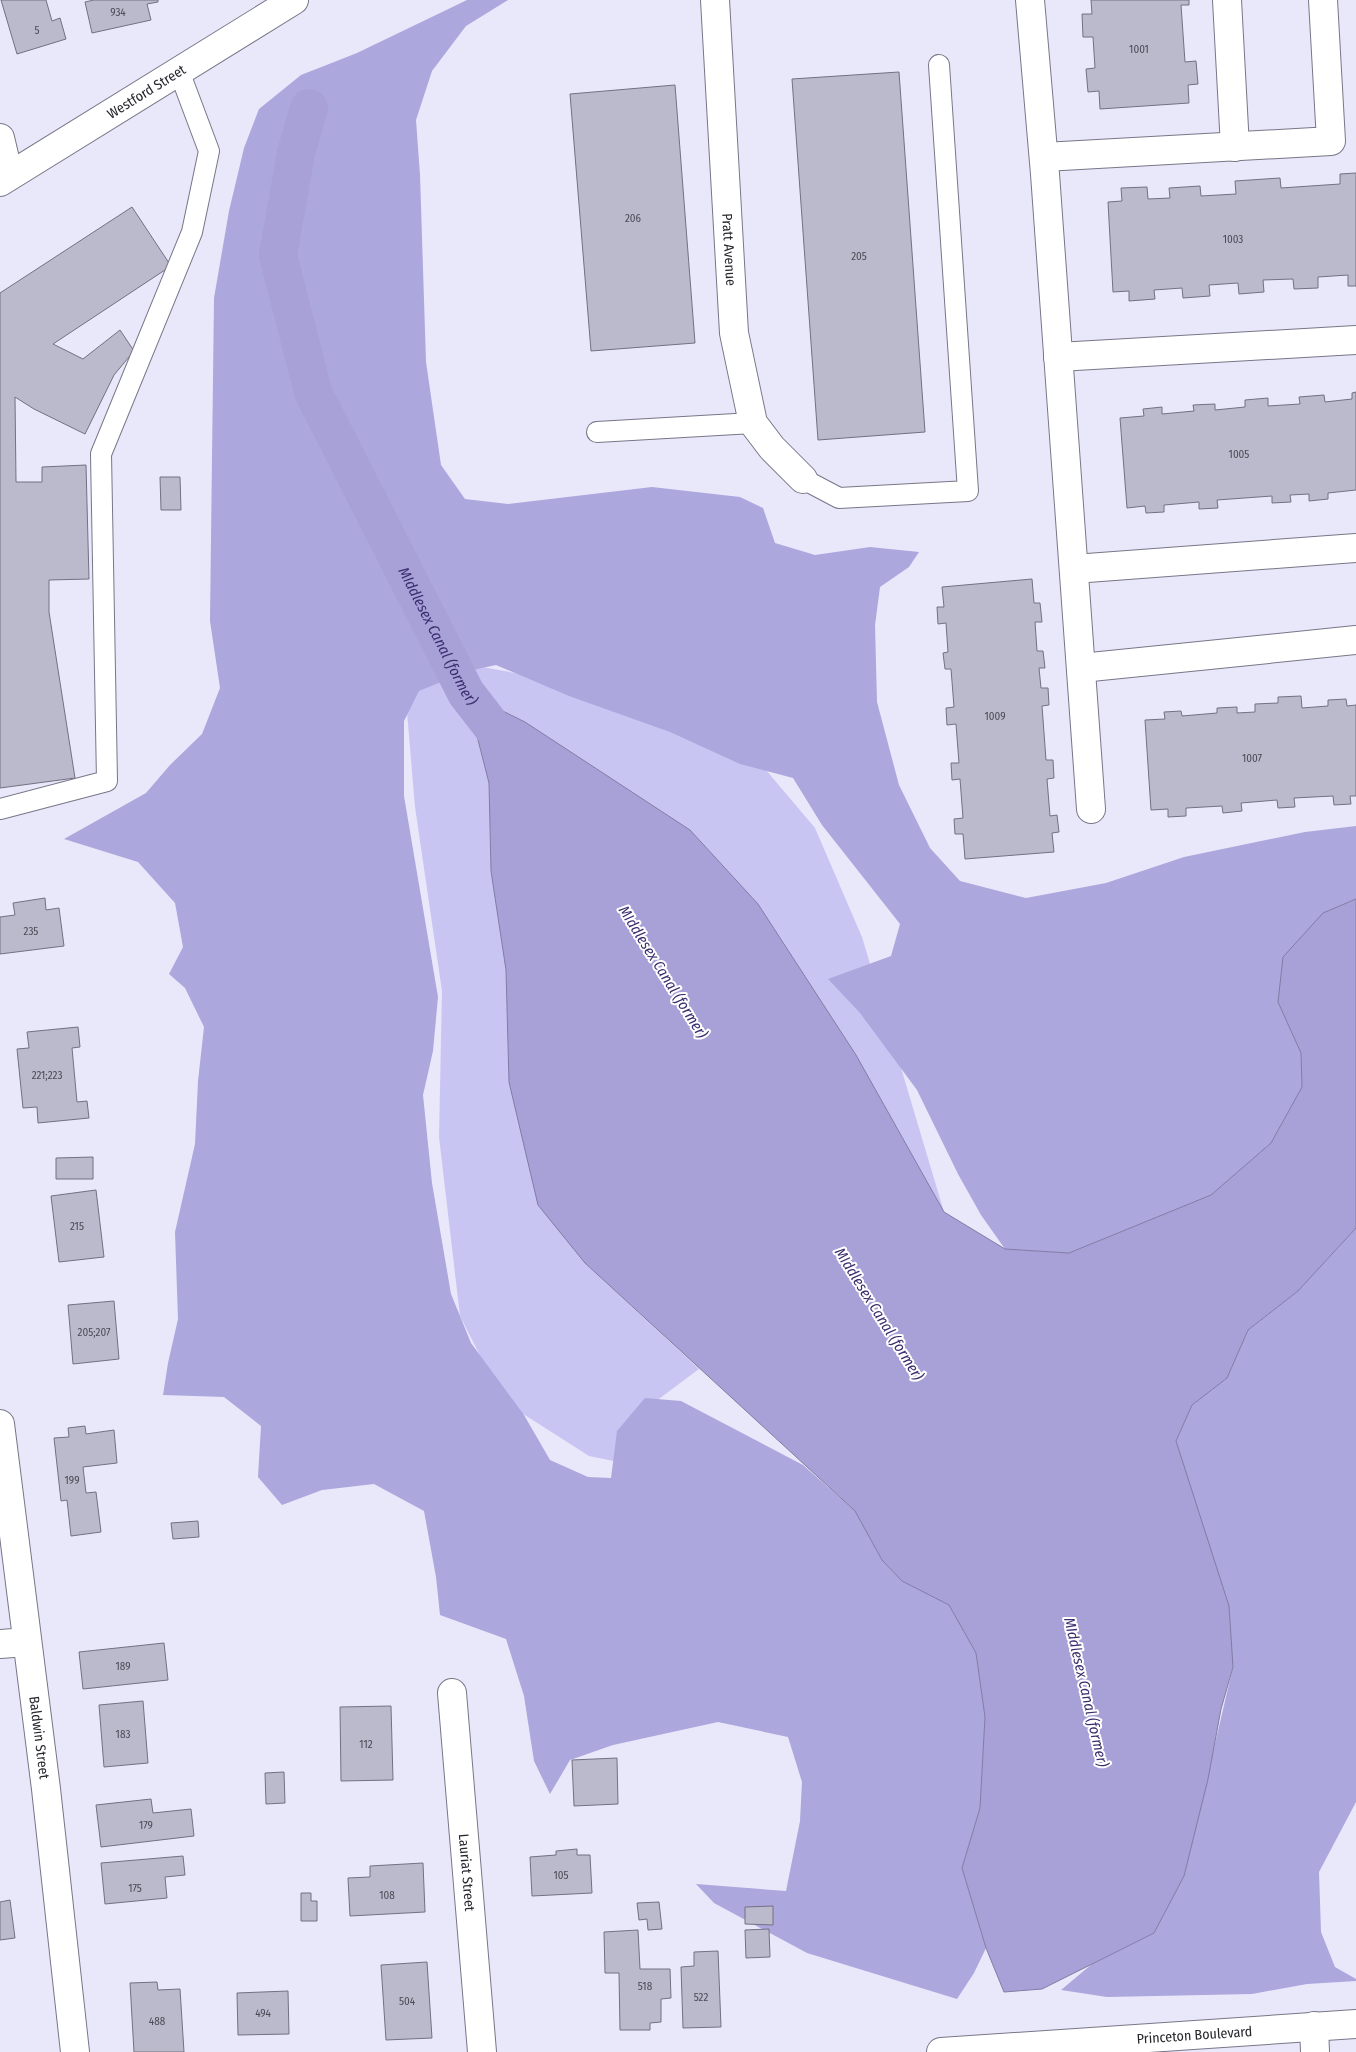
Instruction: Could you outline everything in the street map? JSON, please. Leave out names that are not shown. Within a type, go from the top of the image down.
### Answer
[{"type":"street","name":"Westford Street","points":[[4,179],[294,0]]},
{"type":"street","name":"Pratt Avenue","points":[[718,0],[734,333],[753,423],[772,448],[803,479]]},
{"type":"street","points":[[1030,0],[1044,157],[1091,810]]},
{"type":"street","points":[[1226,0],[1235,147]]},
{"type":"street","points":[[1044,157],[1331,141],[1323,0]]},
{"type":"street","points":[[0,138],[4,179]]},
{"type":"street","points":[[1058,357],[1356,340]]},
{"type":"street","points":[[1074,569],[1356,548]]},
{"type":"street","points":[[1081,668],[1356,640]]},
{"type":"street","name":"Baldwin Street","points":[[0,1424],[47,1799],[75,2052]]},
{"type":"street","points":[[0,1644],[27,1642]]},
{"type":"street","name":"Lauriat Street","points":[[452,1693],[482,2052]]},
{"type":"street","name":"Princeton Boulevard","points":[[941,2052],[1314,2039],[1356,2024]]},
{"type":"lane","points":[[803,479],[839,498],[968,491],[939,65]]},
{"type":"lane","points":[[0,809],[107,781],[101,454],[192,232],[209,151],[179,71]]},
{"type":"lane","points":[[597,432],[753,423]]},
{"type":"shaded area","points":[[467,0],[508,0],[466,26],[432,71],[416,120],[420,175],[426,362],[441,465],[465,499],[508,504],[652,487],[740,497],[763,508],[775,543],[815,555],[870,547],[919,552],[909,567],[880,587],[875,625],[877,702],[899,785],[930,848],[960,881],[1026,898],[1106,883],[1184,857],[1305,832],[1356,826],[1356,899],[1323,913],[1278,1002],[1301,1053],[1302,1087],[1271,1143],[1211,1195],[1069,1253],[1005,1249],[981,1215],[958,1174],[917,1090],[860,1013],[828,979],[891,956],[900,924],[822,825],[793,778],[740,764],[670,732],[569,696],[496,665],[468,671],[419,691],[404,721],[404,796],[438,997],[433,1051],[423,1095],[432,1183],[451,1294],[471,1343],[524,1415],[550,1460],[588,1477],[611,1478],[617,1431],[645,1398],[681,1401],[803,1465],[855,1511],[882,1560],[902,1581],[949,1605],[976,1653],[985,1717],[980,1808],[962,1868],[986,1948],[974,1973],[957,1999],[807,1953],[714,1903],[696,1884],[786,1891],[800,1821],[802,1782],[788,1737],[718,1722],[613,1745],[570,1760],[550,1794],[534,1761],[524,1696],[506,1639],[440,1615],[436,1577],[424,1511],[374,1484],[322,1490],[282,1505],[258,1477],[261,1426],[224,1397],[163,1395],[178,1319],[175,1232],[195,1144],[198,1081],[204,1027],[185,988],[169,974],[183,947],[175,903],[138,862],[64,839],[146,793],[170,765],[202,734],[220,688],[210,621],[214,298],[229,211],[244,148],[259,109],[301,75],[357,53]]},
{"type":"shaded area","points":[[438,659],[559,681],[755,757],[815,828],[862,937],[944,1212],[856,1055],[758,904],[690,830],[525,722],[466,694],[489,783],[491,871],[506,970],[585,1263],[699,1369],[644,1410],[628,1464],[589,1456],[503,1401],[460,1316],[439,1137],[442,991],[415,807],[406,700]]},
{"type":"shaded area","points":[[1356,1228],[1356,1802],[1319,1872],[1321,1932],[1335,1967],[1356,1979],[1356,1981],[1307,1984],[1252,1994],[1107,1997],[1061,1990],[1092,1964],[1154,1933],[1184,1876],[1233,1667],[1189,1486],[1176,1441],[1192,1405],[1227,1378],[1248,1330],[1298,1291]]},
{"type":"water","points":[[466,693],[525,722],[690,830],[758,904],[856,1055],[944,1212],[1005,1249],[1069,1253],[1211,1195],[1271,1143],[1302,1087],[1301,1053],[1278,1002],[1283,957],[1323,913],[1356,899],[1356,1228],[1298,1291],[1248,1330],[1227,1378],[1192,1405],[1176,1441],[1229,1606],[1233,1667],[1221,1709],[1208,1779],[1184,1876],[1154,1933],[1042,1989],[1004,1992],[986,1948],[962,1868],[980,1808],[985,1717],[976,1653],[949,1605],[902,1581],[882,1560],[855,1511],[585,1263],[538,1205],[509,1082],[506,970],[491,871],[489,783]]},
{"type":"building","points":[[1,0],[46,0],[52,21],[60,18],[66,39],[17,54]]},
{"type":"building","points":[[94,0],[158,0],[158,2],[147,4],[151,20],[92,33],[85,2]]},
{"type":"building","points":[[1091,0],[1189,0],[1189,5],[1181,5],[1185,62],[1196,61],[1198,84],[1188,85],[1189,103],[1100,109],[1099,91],[1088,92],[1086,69],[1095,68],[1093,37],[1083,37],[1082,14],[1092,14]]},
{"type":"building","points":[[899,72],[925,432],[818,440],[792,79]]},
{"type":"building","points":[[675,85],[695,343],[591,351],[570,94]]},
{"type":"building","points":[[1356,173],[1356,286],[1348,286],[1348,275],[1318,277],[1318,288],[1294,289],[1293,279],[1263,280],[1264,292],[1239,294],[1238,283],[1209,285],[1210,296],[1183,298],[1182,288],[1154,290],[1155,299],[1129,301],[1129,291],[1113,292],[1108,202],[1122,201],[1121,188],[1147,187],[1148,199],[1170,198],[1169,188],[1200,186],[1201,196],[1236,194],[1235,181],[1280,178],[1281,188],[1340,184],[1340,174]]},
{"type":"building","points":[[132,207],[171,266],[53,344],[83,359],[120,330],[134,351],[114,375],[85,434],[34,409],[15,397],[16,482],[42,482],[42,467],[86,465],[89,579],[49,580],[49,612],[75,778],[0,788],[0,293]]},
{"type":"building","points":[[1356,392],[1356,490],[1328,493],[1328,499],[1309,501],[1309,494],[1290,495],[1291,502],[1272,503],[1272,496],[1217,500],[1218,508],[1199,509],[1199,502],[1164,505],[1164,512],[1146,513],[1145,506],[1127,508],[1120,418],[1144,416],[1143,409],[1162,407],[1162,414],[1194,411],[1193,405],[1215,404],[1215,410],[1245,407],[1245,400],[1268,398],[1268,406],[1300,404],[1299,397],[1324,395],[1325,402],[1352,399],[1352,393]]},
{"type":"building","points":[[160,477],[180,477],[181,510],[161,510]]},
{"type":"building","points":[[1032,579],[1034,603],[1040,603],[1042,622],[1035,622],[1037,651],[1043,651],[1045,668],[1039,668],[1041,688],[1048,688],[1049,705],[1042,706],[1046,760],[1053,760],[1054,778],[1047,779],[1050,816],[1057,815],[1059,832],[1052,833],[1054,852],[965,859],[963,834],[955,834],[954,819],[963,818],[960,779],[952,780],[951,763],[959,763],[956,724],[947,725],[946,708],[954,707],[951,669],[945,669],[943,653],[948,652],[946,623],[938,624],[937,607],[944,607],[942,587]]},
{"type":"building","points":[[1301,696],[1302,708],[1328,706],[1328,700],[1346,699],[1347,706],[1356,705],[1356,796],[1350,796],[1351,804],[1334,805],[1333,796],[1294,798],[1295,807],[1278,808],[1277,800],[1241,803],[1242,811],[1223,813],[1222,806],[1186,808],[1186,816],[1168,817],[1168,809],[1151,810],[1145,720],[1165,719],[1164,712],[1181,711],[1182,716],[1217,713],[1217,708],[1237,707],[1237,713],[1255,712],[1255,704],[1278,703],[1278,697]]},
{"type":"building","points":[[45,898],[46,910],[59,908],[64,946],[0,954],[0,917],[15,915],[13,903]]},
{"type":"building","points":[[78,1027],[80,1047],[72,1048],[77,1102],[87,1101],[89,1118],[38,1123],[37,1107],[23,1108],[17,1049],[29,1048],[27,1032]]},
{"type":"building","points":[[93,1157],[93,1179],[56,1179],[56,1158]]},
{"type":"building","points":[[96,1190],[104,1257],[59,1262],[51,1196]]},
{"type":"building","points":[[114,1301],[119,1359],[73,1364],[68,1305]]},
{"type":"building","points":[[85,1426],[86,1434],[114,1430],[117,1463],[83,1467],[86,1493],[96,1492],[101,1532],[71,1536],[67,1500],[61,1501],[54,1438],[69,1437],[68,1428]]},
{"type":"building","points":[[198,1521],[199,1537],[173,1539],[171,1523]]},
{"type":"building","points":[[164,1643],[168,1680],[83,1689],[79,1652]]},
{"type":"building","points":[[143,1701],[148,1763],[104,1767],[99,1705]]},
{"type":"building","points":[[391,1706],[393,1780],[341,1781],[340,1707]]},
{"type":"building","points":[[617,1758],[618,1804],[574,1806],[572,1760]]},
{"type":"building","points":[[284,1772],[285,1803],[266,1804],[265,1773]]},
{"type":"building","points":[[151,1799],[153,1813],[191,1809],[194,1836],[101,1847],[96,1805]]},
{"type":"building","points":[[577,1849],[577,1855],[590,1855],[592,1893],[532,1896],[530,1857],[556,1855],[556,1851]]},
{"type":"building","points":[[183,1856],[185,1875],[165,1877],[167,1898],[105,1904],[101,1863]]},
{"type":"building","points":[[423,1863],[425,1912],[350,1916],[348,1878],[370,1877],[370,1866]]},
{"type":"building","points":[[301,1893],[311,1893],[311,1901],[317,1901],[317,1921],[301,1921]]},
{"type":"building","points":[[10,1900],[15,1938],[0,1940],[0,1902]]},
{"type":"building","points":[[659,1902],[662,1929],[648,1930],[647,1919],[639,1920],[637,1903]]},
{"type":"building","points":[[773,1906],[773,1925],[745,1924],[745,1907]]},
{"type":"building","points":[[769,1929],[770,1957],[746,1958],[745,1930]]},
{"type":"building","points":[[638,1930],[640,1969],[670,1969],[671,1998],[661,1999],[661,2022],[650,2023],[650,2030],[620,2030],[619,1973],[605,1973],[604,1932]]},
{"type":"building","points":[[718,1951],[721,2027],[683,2028],[681,1967],[694,1966],[694,1952]]},
{"type":"building","points":[[427,1962],[432,2038],[386,2040],[381,1965]]},
{"type":"building","points":[[157,1982],[158,1990],[180,1989],[184,2052],[134,2052],[130,1983]]},
{"type":"building","points":[[288,1991],[289,2034],[238,2035],[237,1993]]},
{"type":"waterway","name":"MIddlesex Canal (former)","points":[[309,108],[296,153],[278,255],[313,392],[466,693],[497,733]]}]
